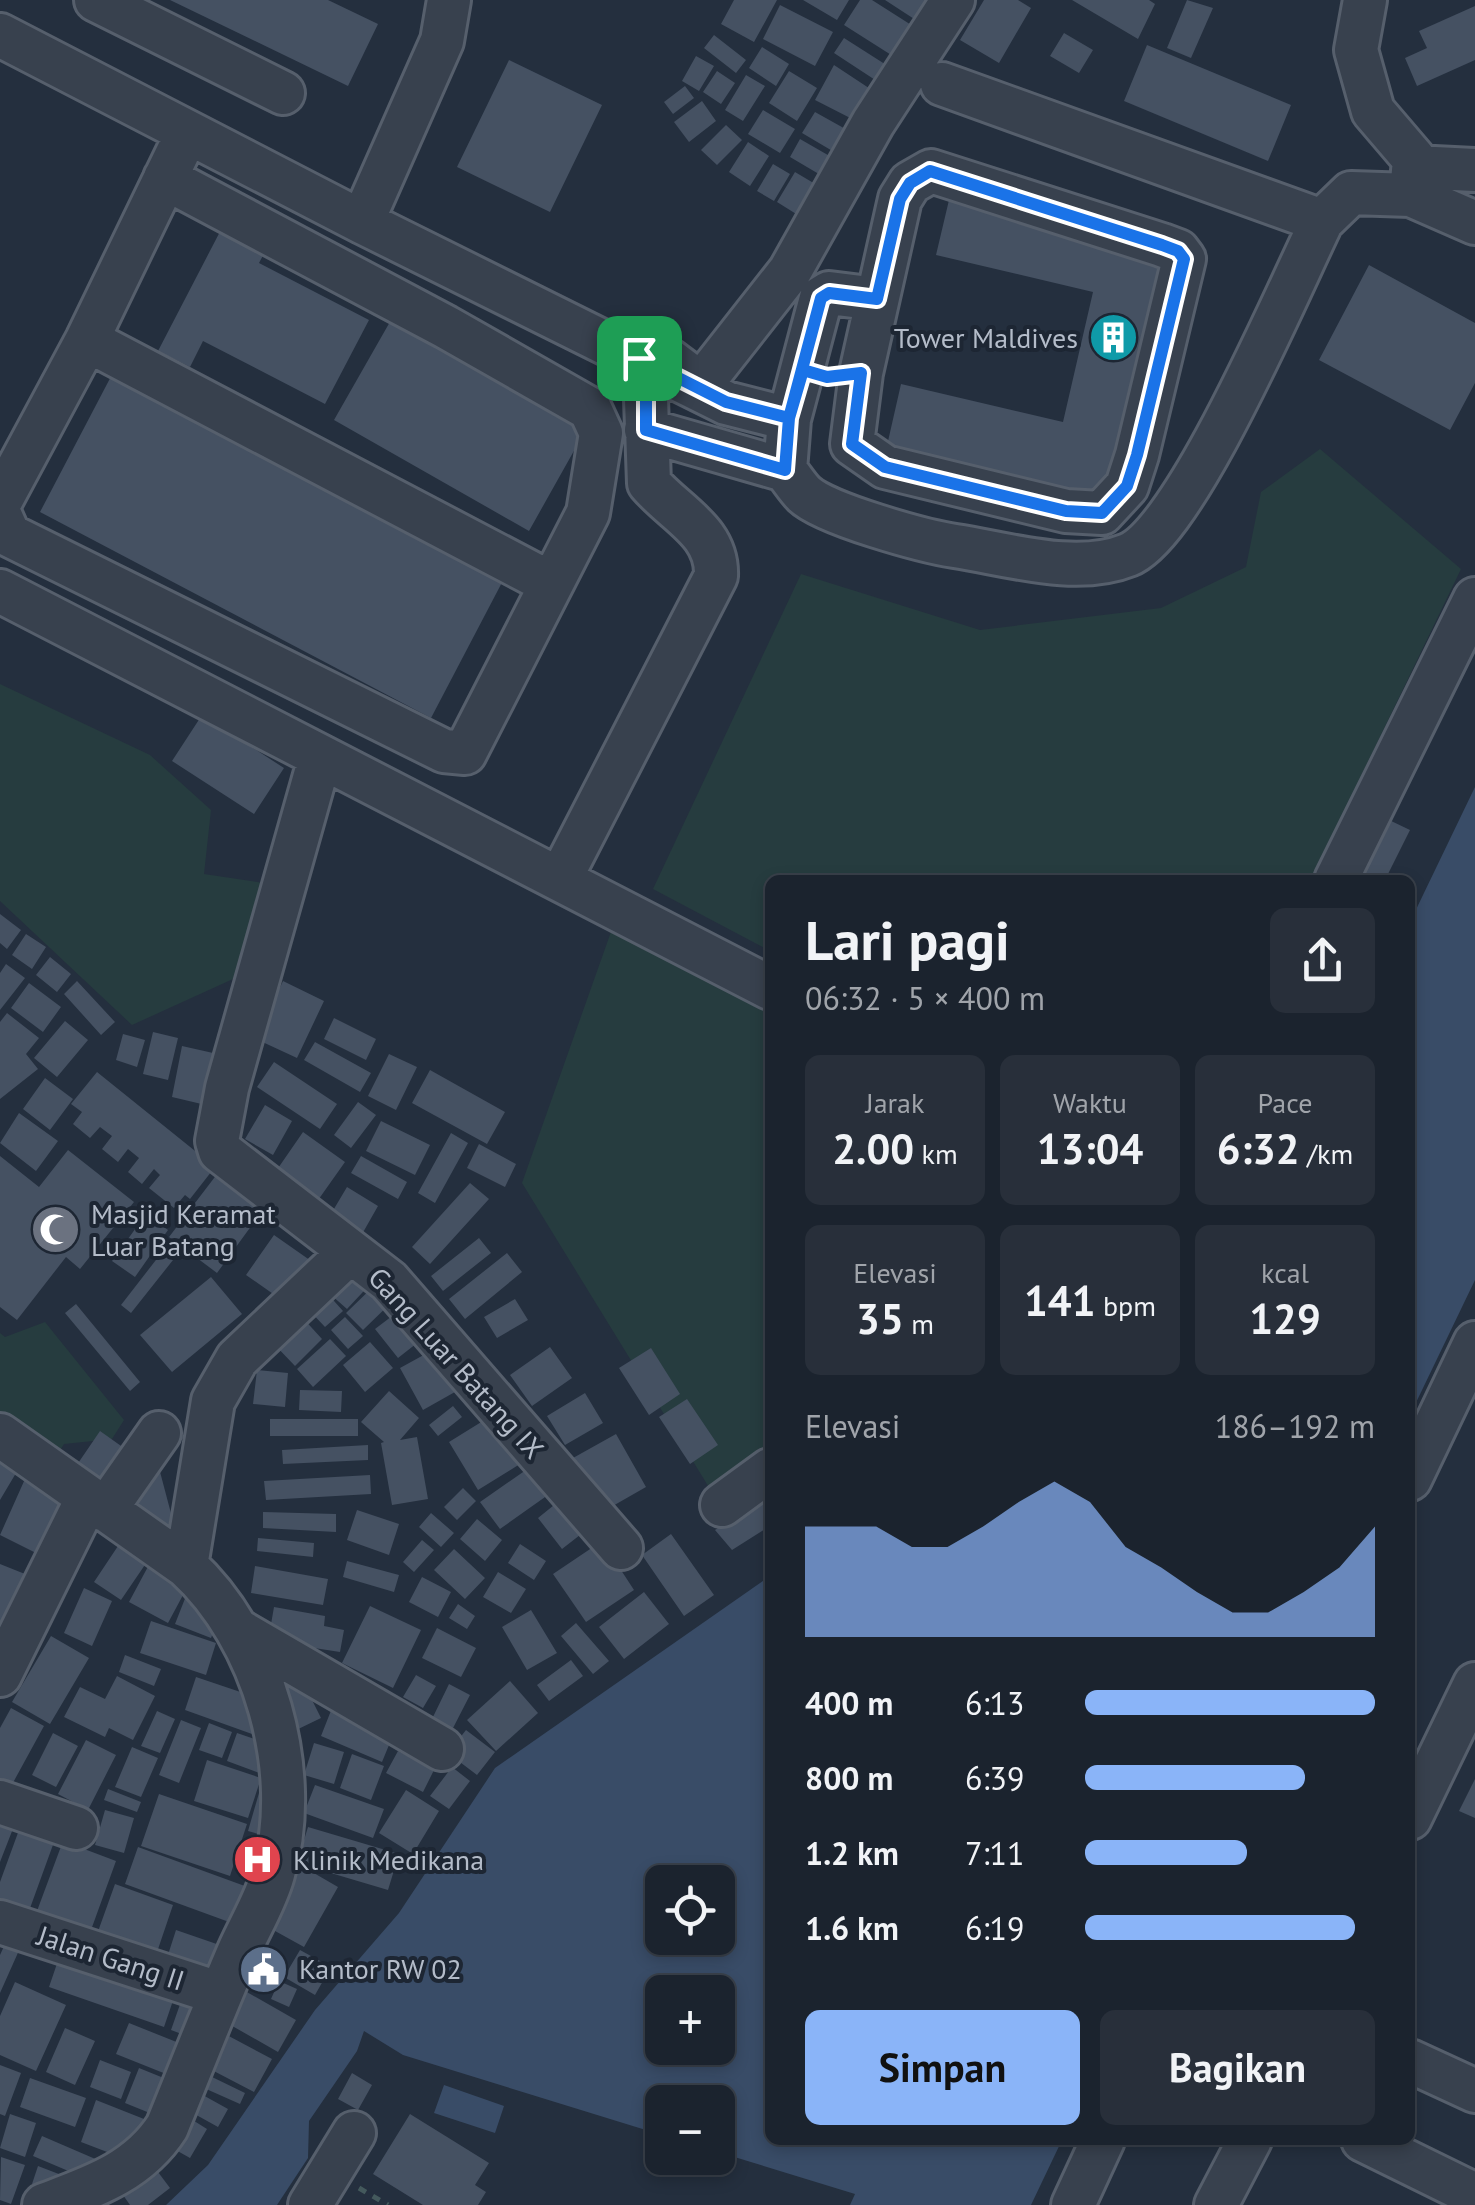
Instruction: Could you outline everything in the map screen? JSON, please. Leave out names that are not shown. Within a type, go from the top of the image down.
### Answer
[{"type":"street","points":[[96,0],[282,94]]},
{"type":"street","points":[[362,222],[442,41],[449,0]]},
{"type":"street","points":[[590,332],[618,328],[635,333],[689,374],[706,378],[790,271],[873,124],[953,0]]},
{"type":"street","points":[[1365,0],[1356,50],[1374,111],[1414,160],[1412,181]]},
{"type":"street","points":[[0,35],[362,222],[726,402],[789,418]]},
{"type":"street","points":[[942,84],[1322,221]]},
{"type":"street","points":[[0,502],[87,340],[189,130]]},
{"type":"street","points":[[646,430],[785,470],[805,496],[880,528],[940,544],[1077,564],[1129,555],[1157,534],[1190,488],[1322,221],[1351,193],[1475,170]]},
{"type":"street","points":[[930,171],[1162,245],[1178,251],[1184,259],[1127,486],[1102,513],[1066,511],[885,467],[852,444],[861,373],[900,199],[910,183],[930,171]]},
{"type":"street","points":[[0,514],[10,535],[444,752],[465,753],[588,513],[600,432],[590,409],[446,327],[165,178]]},
{"type":"street","points":[[1412,181],[1475,223]]},
{"type":"street","points":[[785,470],[789,418],[821,298],[829,293],[877,299]]},
{"type":"street","points":[[87,340],[550,583]]},
{"type":"street","points":[[560,880],[716,576],[717,555],[707,537],[648,483],[646,371],[639,358]]},
{"type":"street","points":[[803,370],[827,377],[861,373]]},
{"type":"street","points":[[0,592],[765,985]]},
{"type":"street","points":[[1338,875],[1475,600]]},
{"type":"street","points":[[320,758],[227,1088],[217,1140],[220,1152],[232,1164],[350,1252]]},
{"type":"street","name":"Gang Luar Batang IX","points":[[186,1566],[213,1401],[237,1359],[350,1252],[389,1281],[621,1548]]},
{"type":"street","points":[[1415,1469],[1475,1343]]},
{"type":"street","points":[[3,1662],[97,1504],[159,1433]]},
{"type":"street","points":[[0,1435],[186,1566],[213,1591],[239,1631],[263,1686],[280,1744],[283,1795],[274,1874],[167,2127],[154,2147],[136,2163],[97,2185],[44,2205]]},
{"type":"street","points":[[722,1505],[765,1474]]},
{"type":"street","points":[[239,1631],[442,1749]]},
{"type":"street","points":[[1415,1808],[1472,1699]]},
{"type":"street","points":[[0,1802],[76,1828]]},
{"type":"street","name":"Jalan Gang II","points":[[0,1922],[222,1994]]},
{"type":"street","points":[[1415,2063],[1475,2091]]},
{"type":"street","points":[[310,2205],[354,2133]]},
{"type":"street","points":[[1072,2205],[1100,2145]]},
{"type":"street","points":[[1216,2205],[1247,2145]]},
{"type":"street","points":[[1374,2145],[1475,2195]]},
{"type":"green space","points":[[1320,449],[1461,569],[1313,875],[765,875],[765,948],[653,889],[801,574],[980,630],[1161,608],[1246,567],[1261,492]]},
{"type":"green space","points":[[0,684],[150,755],[211,810],[204,874],[271,884],[244,974],[132,1025],[0,901]]},
{"type":"green space","points":[[612,929],[765,1006],[765,1453],[710,1489],[522,1183]]},
{"type":"green space","points":[[45,1322],[124,1420],[112,1439],[64,1444],[54,1460],[0,1422],[0,1333],[5,1337]]},
{"type":"water","points":[[1475,787],[1475,1280],[1415,1405],[1415,912]]},
{"type":"water","points":[[765,1579],[765,2145],[1060,2145],[1031,2205],[850,2205],[855,2194],[735,2157],[735,2085],[645,2085],[645,2130],[403,2055],[364,2031],[357,2051],[309,2121],[308,2158],[277,2205],[166,2205],[208,2165],[315,2010],[399,1913],[495,1768]]},
{"type":"water","points":[[444,2085],[504,2106],[495,2133],[434,2113]]},
{"type":"building","points":[[170,0],[328,0],[378,24],[348,86]]},
{"type":"building","points":[[734,0],[777,0],[754,42],[721,24]]},
{"type":"building","points":[[803,0],[849,0],[837,20]]},
{"type":"building","points":[[860,0],[872,0],[927,35],[907,65],[844,25]]},
{"type":"building","points":[[885,0],[946,0],[928,28]]},
{"type":"building","points":[[984,0],[1018,0],[1031,8],[999,63],[960,40]]},
{"type":"building","points":[[1072,0],[1149,0],[1155,4],[1138,39]]},
{"type":"building","points":[[1187,0],[1213,8],[1191,58],[1167,48]]},
{"type":"building","points":[[780,5],[833,32],[815,66],[763,39]]},
{"type":"building","points":[[1475,6],[1475,60],[1417,86],[1405,58],[1427,48],[1419,31]]},
{"type":"building","points":[[1064,33],[1093,50],[1079,73],[1050,56]]},
{"type":"building","points":[[714,35],[746,60],[736,73],[704,48]]},
{"type":"building","points":[[844,38],[902,75],[892,91],[834,53]]},
{"type":"building","points":[[1147,45],[1291,105],[1268,161],[1124,101]]},
{"type":"building","points":[[762,47],[789,64],[776,86],[749,68]]},
{"type":"building","points":[[696,56],[714,66],[699,91],[682,81]]},
{"type":"building","points":[[509,60],[602,105],[550,212],[457,167]]},
{"type":"building","points":[[834,65],[881,96],[862,124],[815,100]]},
{"type":"building","points":[[717,71],[735,83],[721,104],[703,92]]},
{"type":"building","points":[[789,71],[817,88],[797,121],[769,103]]},
{"type":"building","points":[[746,75],[765,86],[743,121],[725,110]]},
{"type":"building","points":[[685,86],[694,98],[673,114],[664,102]]},
{"type":"building","points":[[702,101],[716,121],[689,142],[674,122]]},
{"type":"building","points":[[763,110],[795,129],[780,153],[748,134]]},
{"type":"building","points":[[815,112],[858,136],[846,159],[802,133]]},
{"type":"building","points":[[726,125],[742,140],[717,165],[701,150]]},
{"type":"building","points":[[800,139],[840,162],[829,180],[790,157]]},
{"type":"building","points":[[748,142],[769,156],[750,186],[729,172]]},
{"type":"building","points":[[773,164],[790,174],[774,201],[757,191]]},
{"type":"building","points":[[795,172],[827,191],[809,222],[777,202]]},
{"type":"building","name":"Tower Maldives","points":[[949,200],[1162,251],[1105,501],[886,450],[901,384],[1063,422],[1093,292],[936,255]]},
{"type":"building","points":[[225,222],[269,244],[259,263],[369,320],[325,404],[203,341],[190,367],[158,351]]},
{"type":"building","points":[[1369,265],[1475,323],[1475,383],[1450,430],[1319,360]]},
{"type":"building","points":[[395,313],[589,424],[529,531],[334,420]]},
{"type":"building","points":[[117,365],[508,571],[431,718],[40,512]]},
{"type":"building","points":[[202,715],[284,768],[254,814],[172,761]]},
{"type":"building","points":[[1387,819],[1410,830],[1388,875],[1359,875]]},
{"type":"building","points":[[0,914],[21,930],[7,949],[0,943]]},
{"type":"building","points":[[26,934],[46,947],[32,969],[12,955]]},
{"type":"building","points":[[50,957],[71,974],[57,992],[36,975]]},
{"type":"building","points":[[6,964],[25,978],[0,1010],[0,973]]},
{"type":"building","points":[[77,981],[115,1022],[101,1035],[64,994]]},
{"type":"building","points":[[283,981],[324,1001],[297,1058],[256,1039]]},
{"type":"building","points":[[29,983],[61,1007],[43,1032],[11,1008]]},
{"type":"building","points":[[7,1013],[39,1038],[26,1054],[38,1069],[0,1099],[0,1022]]},
{"type":"building","points":[[334,1018],[376,1039],[366,1060],[324,1039]]},
{"type":"building","points":[[65,1021],[88,1040],[57,1077],[34,1058]]},
{"type":"building","points":[[153,1032],[178,1038],[168,1080],[143,1074]]},
{"type":"building","points":[[123,1034],[145,1040],[137,1067],[116,1060]]},
{"type":"building","points":[[315,1042],[371,1073],[360,1092],[304,1060]]},
{"type":"building","points":[[182,1046],[222,1055],[210,1106],[172,1097]]},
{"type":"building","points":[[389,1054],[417,1067],[396,1110],[368,1096]]},
{"type":"building","points":[[274,1062],[337,1104],[320,1129],[257,1087]]},
{"type":"building","points":[[430,1070],[505,1112],[487,1144],[412,1103]]},
{"type":"building","points":[[97,1072],[215,1167],[190,1199],[185,1195],[174,1208],[149,1188],[160,1175],[154,1169],[142,1184],[128,1172],[139,1158],[128,1149],[118,1162],[102,1149],[112,1136],[100,1127],[90,1138],[73,1124],[82,1112],[71,1104]]},
{"type":"building","points":[[45,1078],[73,1099],[50,1130],[23,1109]]},
{"type":"building","points":[[358,1102],[376,1115],[351,1148],[334,1135]]},
{"type":"building","points":[[265,1105],[292,1121],[273,1155],[245,1139]]},
{"type":"building","points":[[19,1113],[58,1141],[36,1171],[0,1143]]},
{"type":"building","points":[[381,1121],[430,1145],[415,1175],[366,1151]]},
{"type":"building","points":[[303,1132],[345,1162],[316,1203],[274,1174]]},
{"type":"building","points":[[451,1133],[468,1143],[435,1203],[418,1193]]},
{"type":"building","points":[[479,1144],[516,1164],[505,1187],[467,1168]]},
{"type":"building","name":"Masjid Keramat Luar Batang","points":[[68,1150],[134,1202],[80,1269],[66,1257],[17,1320],[0,1307],[0,1156],[39,1187]]},
{"type":"building","points":[[361,1156],[407,1182],[398,1199],[351,1173]]},
{"type":"building","points":[[224,1165],[271,1199],[217,1273],[169,1237]]},
{"type":"building","points":[[470,1183],[489,1199],[430,1264],[412,1247]]},
{"type":"building","points":[[347,1187],[378,1206],[357,1243],[325,1224]]},
{"type":"building","points":[[146,1214],[168,1230],[135,1277],[112,1261]]},
{"type":"building","points":[[274,1235],[314,1263],[286,1303],[246,1275]]},
{"type":"building","points":[[479,1238],[491,1253],[443,1291],[431,1276]]},
{"type":"building","points":[[166,1247],[177,1255],[131,1313],[121,1305]]},
{"type":"building","points":[[507,1253],[522,1272],[465,1319],[449,1299]]},
{"type":"building","points":[[360,1263],[376,1278],[347,1309],[330,1294]]},
{"type":"building","points":[[211,1277],[242,1314],[172,1372],[140,1335]]},
{"type":"building","points":[[381,1279],[398,1296],[363,1330],[346,1313]]},
{"type":"building","points":[[326,1292],[343,1311],[325,1327],[308,1309]]},
{"type":"building","points":[[515,1299],[528,1320],[497,1338],[484,1317]]},
{"type":"building","points":[[76,1304],[140,1382],[130,1391],[65,1313]]},
{"type":"building","points":[[404,1307],[426,1336],[398,1358],[375,1329]]},
{"type":"building","points":[[301,1316],[322,1339],[295,1366],[273,1343]]},
{"type":"building","points":[[345,1317],[363,1336],[348,1349],[331,1330]]},
{"type":"building","points":[[330,1339],[346,1356],[313,1387],[297,1369]]},
{"type":"building","points":[[370,1342],[393,1368],[365,1392],[343,1365]]},
{"type":"building","points":[[440,1346],[462,1388],[423,1410],[400,1368]]},
{"type":"building","points":[[550,1347],[572,1378],[532,1406],[510,1375]]},
{"type":"building","points":[[651,1348],[680,1394],[649,1415],[619,1368]]},
{"type":"building","points":[[257,1370],[288,1373],[285,1407],[253,1404]]},
{"type":"building","points":[[300,1390],[342,1391],[341,1412],[299,1410]]},
{"type":"building","points":[[389,1391],[419,1418],[400,1440],[417,1437],[428,1499],[392,1505],[381,1443],[384,1442],[361,1422]]},
{"type":"building","points":[[585,1393],[603,1423],[565,1445],[547,1416]]},
{"type":"building","points":[[687,1399],[718,1445],[690,1464],[659,1417]]},
{"type":"building","points":[[453,1406],[462,1417],[438,1436],[429,1425]]},
{"type":"building","points":[[499,1411],[528,1459],[478,1490],[449,1442]]},
{"type":"building","points":[[270,1419],[358,1419],[358,1436],[270,1436]]},
{"type":"building","points":[[100,1431],[138,1458],[108,1502],[70,1475]]},
{"type":"building","points":[[616,1434],[646,1487],[604,1511],[573,1458]]},
{"type":"building","points":[[368,1445],[368,1460],[283,1464],[282,1450]]},
{"type":"building","points":[[0,1449],[22,1463],[0,1500]]},
{"type":"building","points":[[154,1449],[182,1555],[112,1503]]},
{"type":"building","points":[[536,1463],[555,1490],[500,1529],[480,1502]]},
{"type":"building","points":[[29,1470],[76,1494],[44,1557],[0,1535]]},
{"type":"building","points":[[370,1475],[371,1494],[266,1500],[264,1481]]},
{"type":"building","points":[[463,1488],[476,1501],[457,1520],[444,1507]]},
{"type":"building","points":[[765,1496],[765,1529],[732,1550],[715,1530]]},
{"type":"building","points":[[564,1497],[589,1528],[562,1549],[538,1518]]},
{"type":"building","points":[[357,1510],[399,1524],[389,1555],[347,1540]]},
{"type":"building","points":[[263,1512],[336,1514],[336,1532],[263,1528]]},
{"type":"building","points":[[431,1513],[454,1533],[441,1547],[419,1527]]},
{"type":"building","points":[[477,1519],[502,1540],[485,1561],[460,1539]]},
{"type":"building","points":[[126,1534],[153,1553],[121,1600],[94,1582]]},
{"type":"building","points":[[671,1534],[714,1595],[684,1616],[642,1555]]},
{"type":"building","points":[[258,1538],[314,1543],[313,1557],[257,1551]]},
{"type":"building","points":[[422,1540],[434,1550],[414,1572],[403,1562]]},
{"type":"building","points":[[602,1541],[634,1590],[586,1622],[553,1574]]},
{"type":"building","points":[[520,1544],[546,1561],[534,1580],[508,1563]]},
{"type":"building","points":[[454,1549],[485,1578],[465,1599],[434,1570]]},
{"type":"building","points":[[151,1561],[190,1582],[168,1623],[129,1602]]},
{"type":"building","points":[[347,1561],[399,1575],[394,1592],[343,1577]]},
{"type":"building","points":[[0,1564],[30,1576],[11,1625],[0,1621]]},
{"type":"building","points":[[255,1566],[328,1579],[323,1605],[251,1593]]},
{"type":"building","points":[[498,1572],[526,1589],[511,1613],[483,1597]]},
{"type":"building","points":[[422,1577],[451,1592],[438,1617],[409,1602]]},
{"type":"building","points":[[84,1588],[112,1601],[92,1646],[64,1633]]},
{"type":"building","points":[[644,1592],[669,1624],[624,1659],[599,1627]]},
{"type":"building","points":[[186,1596],[222,1611],[211,1638],[175,1624]]},
{"type":"building","points":[[458,1604],[475,1616],[467,1629],[449,1618]]},
{"type":"building","points":[[370,1606],[421,1630],[393,1688],[342,1663]]},
{"type":"building","points":[[274,1607],[325,1616],[324,1626],[344,1630],[340,1652],[282,1643],[284,1632],[270,1630]]},
{"type":"building","points":[[531,1610],[557,1653],[527,1670],[502,1627]]},
{"type":"building","points":[[151,1621],[216,1643],[206,1675],[140,1653]]},
{"type":"building","points":[[576,1623],[609,1661],[593,1674],[561,1636]]},
{"type":"building","points":[[437,1628],[476,1648],[461,1677],[422,1658]]},
{"type":"building","points":[[51,1636],[89,1658],[50,1724],[12,1702]]},
{"type":"building","points":[[125,1655],[161,1669],[154,1686],[119,1672]]},
{"type":"building","points":[[571,1660],[583,1676],[549,1701],[537,1685]]},
{"type":"building","points":[[297,1670],[321,1718],[290,1733],[266,1685]]},
{"type":"building","points":[[416,1675],[436,1686],[423,1708],[403,1697]]},
{"type":"building","points":[[117,1676],[155,1696],[133,1740],[109,1728],[105,1737],[64,1717],[80,1687],[105,1699]]},
{"type":"building","points":[[196,1677],[264,1700],[252,1734],[185,1710]]},
{"type":"building","points":[[510,1681],[538,1713],[496,1751],[467,1720]]},
{"type":"building","points":[[449,1684],[470,1695],[452,1730],[432,1719]]},
{"type":"building","points":[[334,1703],[396,1728],[382,1762],[321,1736]]},
{"type":"building","points":[[11,1708],[44,1726],[9,1790],[0,1785],[0,1728]]},
{"type":"building","points":[[157,1711],[175,1719],[160,1753],[141,1746]]},
{"type":"building","points":[[181,1720],[201,1728],[179,1783],[159,1775]]},
{"type":"building","points":[[209,1723],[232,1732],[222,1758],[199,1750]]},
{"type":"building","points":[[466,1730],[495,1752],[477,1775],[448,1753]]},
{"type":"building","points":[[53,1733],[78,1746],[56,1787],[32,1775]]},
{"type":"building","points":[[237,1733],[272,1745],[262,1774],[227,1761]]},
{"type":"building","points":[[86,1740],[116,1755],[88,1810],[58,1794]]},
{"type":"building","points":[[314,1743],[344,1752],[334,1784],[304,1775]]},
{"type":"building","points":[[132,1747],[158,1758],[141,1797],[115,1787]]},
{"type":"building","points":[[398,1751],[434,1770],[423,1792],[386,1773]]},
{"type":"building","points":[[352,1754],[384,1766],[371,1800],[340,1788]]},
{"type":"building","points":[[207,1760],[261,1778],[248,1818],[194,1801]]},
{"type":"building","points":[[452,1767],[470,1781],[449,1809],[430,1796]]},
{"type":"building","points":[[1475,1779],[1475,1818],[1459,1811]]},
{"type":"building","points":[[315,1785],[384,1809],[373,1838],[304,1813]]},
{"type":"building","points":[[108,1789],[141,1802],[137,1812],[104,1800]]},
{"type":"building","points":[[406,1790],[439,1811],[413,1854],[379,1833]]},
{"type":"building","points":[[259,1793],[277,1798],[265,1836],[248,1831]]},
{"type":"building","points":[[159,1794],[247,1824],[230,1876],[141,1846]]},
{"type":"building","points":[[105,1810],[134,1818],[124,1853],[95,1845]]},
{"type":"building","points":[[0,1815],[16,1821],[0,1862]]},
{"type":"building","points":[[23,1819],[58,1831],[25,1922],[0,1913],[0,1882]]},
{"type":"building","points":[[308,1827],[399,1854],[388,1890],[297,1863]]},
{"type":"building","name":"Klinik Medikana","points":[[250,1839],[276,1847],[266,1881],[239,1873]]},
{"type":"building","points":[[63,1841],[116,1861],[91,1930],[37,1911]]},
{"type":"building","points":[[138,1847],[253,1889],[240,1926],[125,1884]]},
{"type":"building","points":[[300,1865],[338,1887],[304,1947],[266,1926]]},
{"type":"building","points":[[115,1884],[173,1905],[155,1958],[96,1937]]},
{"type":"building","points":[[176,1930],[237,1951],[226,1981],[166,1961]]},
{"type":"building","points":[[11,1931],[25,1937],[0,1993],[0,1955]]},
{"type":"building","points":[[63,1946],[178,1986],[164,2027],[49,1987]]},
{"type":"building","name":"Kantor RW 02","points":[[259,1949],[280,1955],[269,1990],[249,1984]]},
{"type":"building","points":[[300,1950],[331,1967],[315,1995],[284,1977]]},
{"type":"building","points":[[279,1981],[297,1989],[289,2007],[271,1999]]},
{"type":"building","points":[[15,1982],[66,2005],[36,2071],[0,2055],[0,2016]]},
{"type":"building","points":[[245,1991],[296,2020],[278,2052],[227,2023]]},
{"type":"building","points":[[184,1993],[209,2002],[195,2039],[171,2030]]},
{"type":"building","points":[[129,2023],[189,2047],[176,2078],[116,2054]]},
{"type":"building","points":[[65,2028],[95,2041],[75,2085],[46,2072]]},
{"type":"building","points":[[225,2034],[272,2059],[254,2092],[208,2068]]},
{"type":"building","points":[[100,2060],[131,2072],[121,2099],[90,2087]]},
{"type":"building","points":[[0,2065],[21,2073],[5,2116],[0,2114]]},
{"type":"building","points":[[139,2068],[181,2085],[167,2120],[125,2103]]},
{"type":"building","points":[[352,2073],[372,2085],[358,2110],[338,2099]]},
{"type":"building","points":[[210,2076],[245,2093],[240,2104],[204,2088]]},
{"type":"building","points":[[30,2078],[86,2098],[75,2127],[20,2107]]},
{"type":"building","points":[[201,2094],[228,2109],[218,2127],[191,2112]]},
{"type":"building","points":[[96,2100],[144,2119],[128,2160],[81,2142]]},
{"type":"building","points":[[10,2114],[36,2123],[25,2157],[0,2148]]},
{"type":"building","points":[[183,2114],[207,2129],[190,2158],[165,2144]]},
{"type":"building","points":[[410,2114],[489,2163],[475,2185],[486,2192],[478,2205],[423,2205],[373,2174]]},
{"type":"building","points":[[42,2136],[107,2164],[99,2184],[33,2156]]},
{"type":"building","points":[[1,2157],[25,2165],[11,2204],[0,2200]]},
{"type":"building","points":[[149,2160],[170,2188],[148,2205],[130,2205],[116,2185]]},
{"type":"building","points":[[38,2166],[64,2176],[57,2194],[32,2184]]},
{"type":"place","name":"Tower Maldives","points":[[1113,338]]},
{"type":"place","name":"Masjid Keramat Luar Batang","points":[[56,1230]]},
{"type":"place","name":"Klinik Medikana","points":[[258,1860]]},
{"type":"place","name":"Kantor RW 02","points":[[264,1969]]},
{"type":"route","points":[[639,358],[646,371],[646,430],[785,470],[789,418],[821,298],[829,293],[877,299],[900,199],[910,183],[930,171],[1162,245],[1178,251],[1184,259],[1127,486],[1102,513],[1066,511],[885,467],[852,444],[861,373],[827,377],[803,370],[789,418],[726,402],[639,358]]}]
